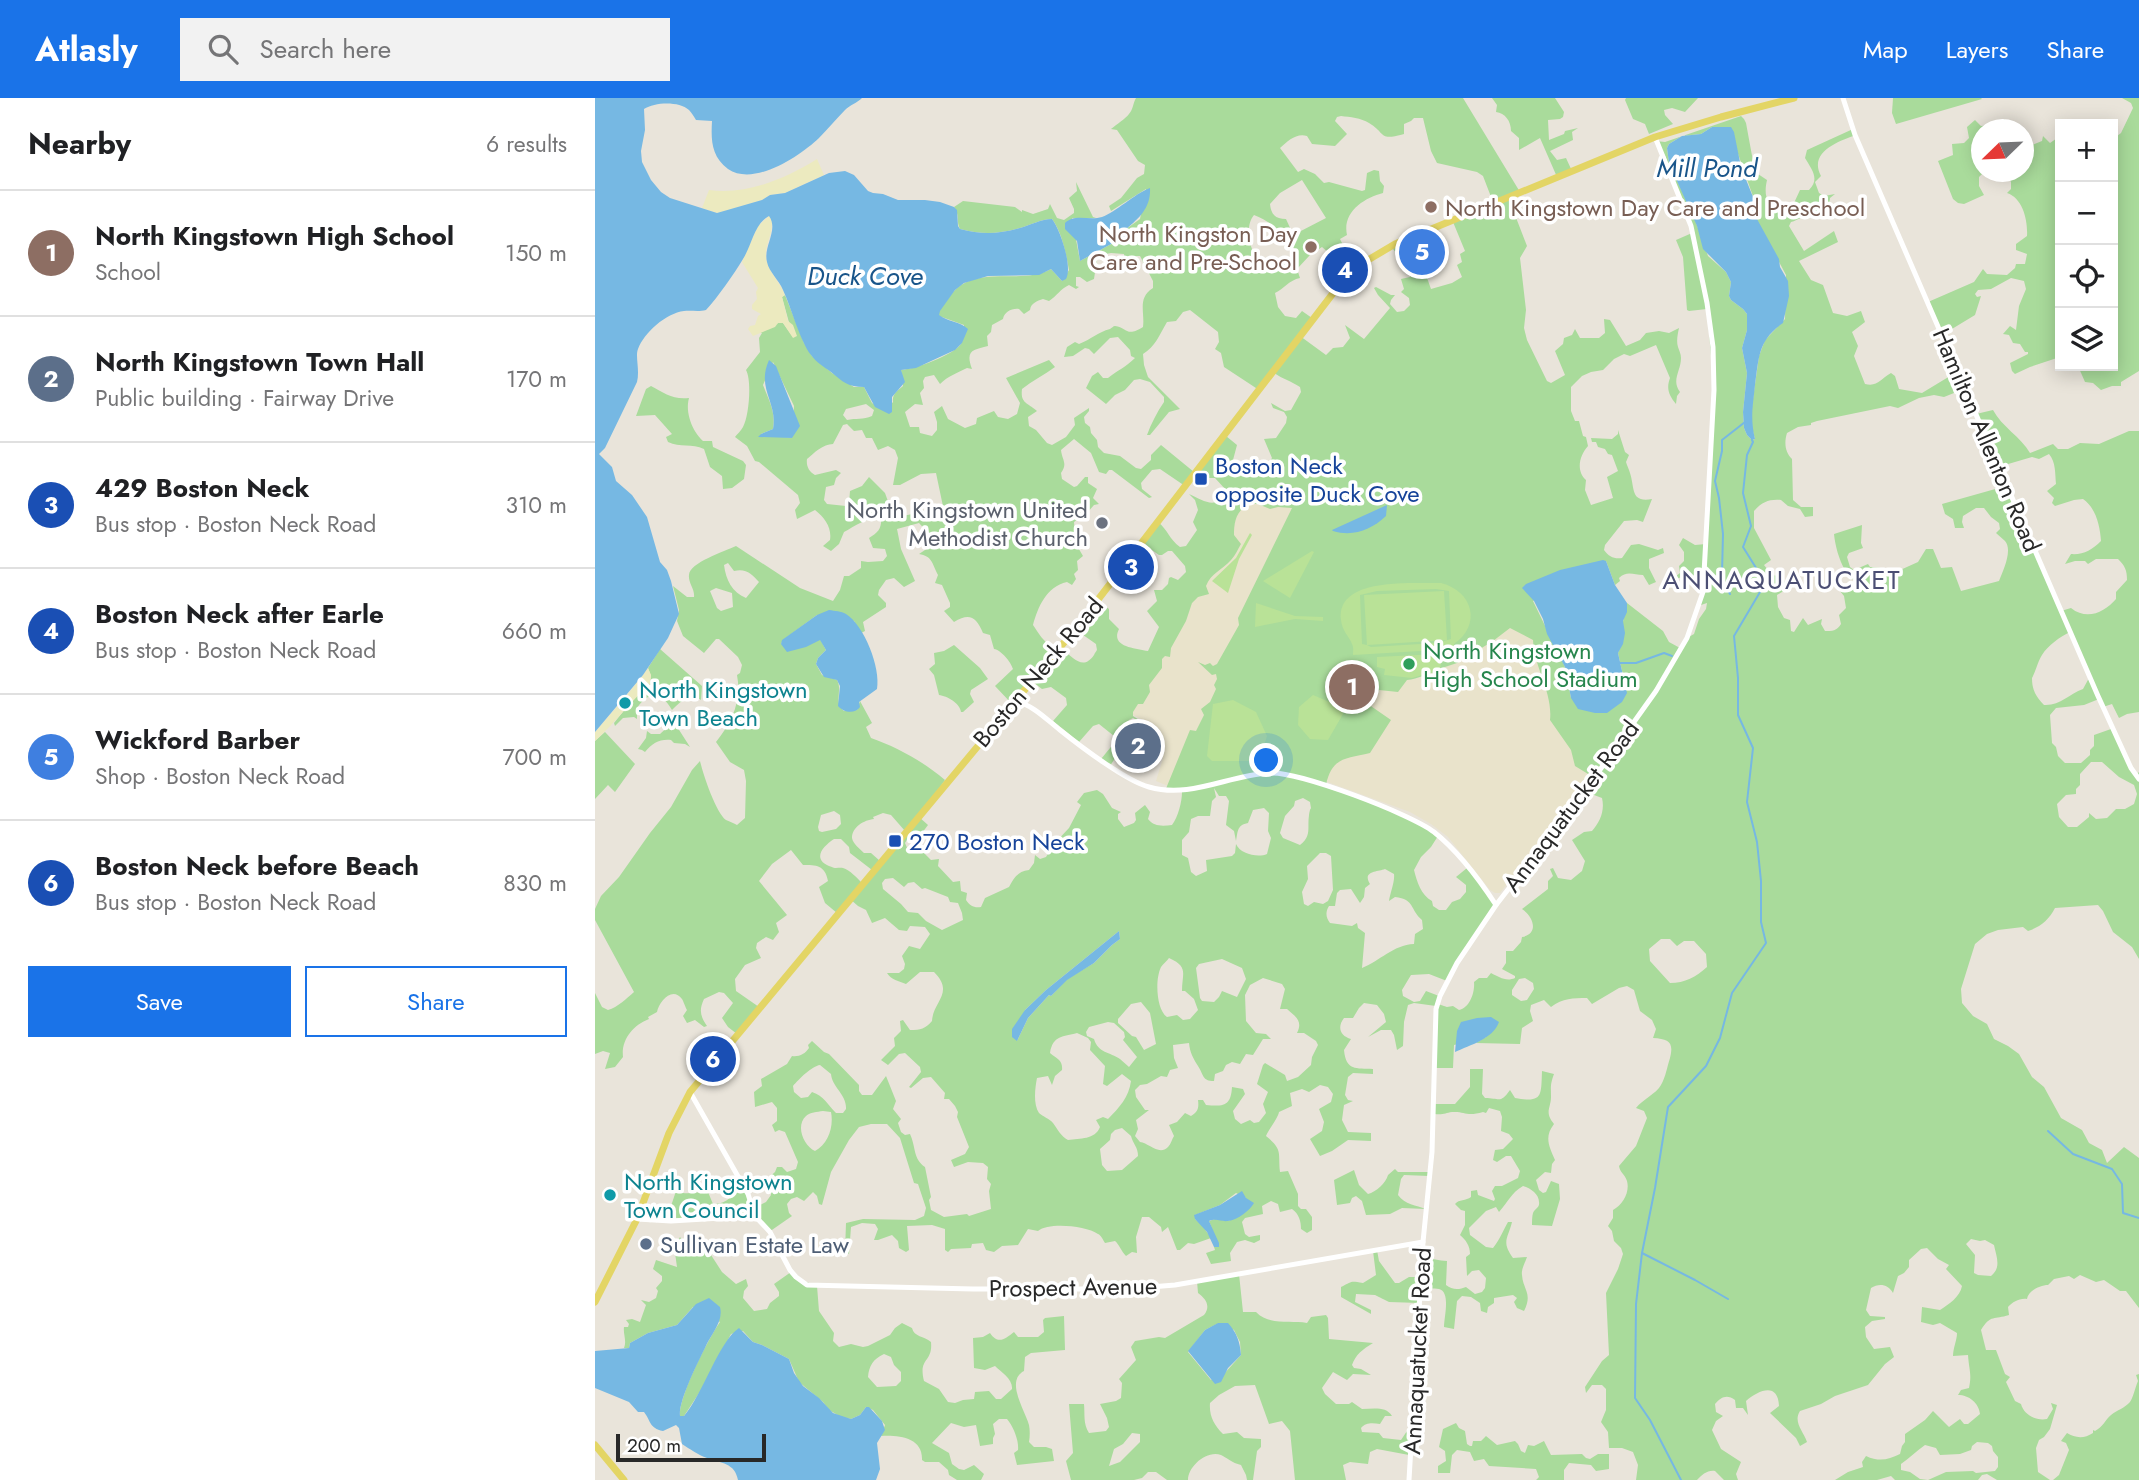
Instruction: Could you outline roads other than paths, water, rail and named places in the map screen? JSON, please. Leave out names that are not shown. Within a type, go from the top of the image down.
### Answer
[{"type":"main road","name":"Boston Neck Road","points":[[595,1302],[637,1219],[669,1133],[689,1091],[1077,627],[1295,341],[1355,270],[1395,244],[1655,138],[1794,98]]},
{"type":"main road","points":[[595,1445],[624,1480]]},
{"type":"street","name":"Hamilton Allenton Road","points":[[1843,98],[1855,135],[2030,540],[2131,768],[2139,779]]},
{"type":"street","name":"Annaquatucket Road","points":[[1409,1480],[1423,1242],[1432,1152],[1436,1009],[1440,996],[1457,963],[1496,905],[1587,788],[1656,691],[1687,638],[1703,592],[1714,390],[1713,347],[1691,226],[1655,138]]},
{"type":"street","points":[[1016,701],[1030,707],[1128,778],[1148,787],[1190,790],[1272,772],[1332,788],[1413,818],[1437,834],[1455,852],[1496,905]]},
{"type":"street","points":[[637,1219],[671,1221],[755,1216],[748,1194],[689,1091]]},
{"type":"street","name":"Prospect Avenue","points":[[755,1216],[770,1232],[790,1270],[807,1285],[1126,1289],[1175,1285],[1423,1242]]},
{"type":"water","name":"Duck Cove","points":[[595,98],[862,98],[845,110],[819,138],[800,153],[776,167],[751,174],[739,174],[728,169],[718,159],[712,141],[712,121],[696,120],[689,110],[679,105],[654,105],[644,109],[642,162],[661,192],[670,198],[717,213],[762,200],[770,195],[785,193],[829,173],[845,171],[854,175],[873,193],[898,200],[925,200],[954,207],[957,210],[958,226],[968,231],[1005,232],[1052,219],[1062,239],[1068,273],[1062,281],[1051,269],[1039,275],[988,276],[964,283],[955,290],[939,315],[968,329],[962,343],[955,350],[916,368],[901,370],[905,382],[892,397],[892,412],[889,414],[875,407],[864,387],[842,381],[813,358],[807,349],[783,290],[767,262],[772,232],[769,216],[760,224],[739,265],[706,310],[677,313],[650,330],[637,352],[637,382],[605,448],[599,454],[612,467],[616,481],[632,495],[647,517],[660,562],[671,581],[679,614],[668,638],[643,675],[595,732]]},
{"type":"water","name":"Mill Pond","points":[[1712,127],[1731,127],[1734,132],[1741,167],[1755,202],[1757,219],[1788,281],[1789,296],[1783,323],[1764,343],[1759,358],[1752,412],[1755,439],[1752,440],[1744,428],[1743,412],[1747,373],[1742,348],[1747,330],[1747,314],[1729,296],[1731,282],[1726,272],[1703,249],[1697,226],[1669,163],[1667,148],[1682,136],[1701,134]]},
{"type":"water","points":[[1150,188],[1149,201],[1144,212],[1126,229],[1136,241],[1113,243],[1080,261],[1077,241],[1065,229],[1065,223],[1073,218],[1102,217]]},
{"type":"water","points":[[769,360],[776,366],[800,426],[792,438],[758,437],[773,429],[773,411],[765,379]]},
{"type":"water","points":[[1387,505],[1386,516],[1368,528],[1355,533],[1332,530]]},
{"type":"water","points":[[1606,561],[1615,585],[1627,603],[1623,621],[1625,633],[1618,653],[1627,693],[1622,702],[1607,713],[1595,713],[1578,709],[1571,698],[1565,667],[1547,634],[1534,601],[1522,588],[1560,570]]},
{"type":"water","points":[[829,610],[844,613],[853,620],[865,637],[874,659],[877,689],[859,702],[860,707],[852,712],[838,706],[840,686],[837,680],[824,677],[816,664],[826,650],[820,640],[787,652],[781,644],[782,640],[817,615]]},
{"type":"water","points":[[1119,931],[1120,939],[1094,963],[1049,995],[1028,1018],[1017,1041],[1012,1037],[1012,1029],[1025,1010]]},
{"type":"water","points":[[1491,1017],[1499,1022],[1492,1033],[1455,1052],[1457,1031],[1461,1022]]},
{"type":"water","points":[[1242,1191],[1246,1198],[1254,1203],[1247,1212],[1232,1220],[1209,1221],[1219,1243],[1219,1247],[1214,1247],[1194,1215],[1220,1205]]},
{"type":"water","points":[[709,1298],[720,1307],[720,1318],[689,1382],[680,1416],[684,1416],[691,1406],[725,1344],[739,1328],[753,1342],[789,1359],[803,1386],[833,1413],[851,1419],[869,1407],[882,1421],[885,1430],[877,1443],[880,1469],[876,1480],[738,1480],[731,1467],[700,1455],[682,1444],[676,1425],[663,1431],[658,1430],[644,1412],[638,1412],[629,1402],[595,1388],[595,1351],[629,1348],[630,1343],[648,1333],[677,1325],[696,1304]]},
{"type":"water","points":[[1218,1323],[1228,1323],[1231,1327],[1241,1355],[1228,1368],[1221,1382],[1215,1384],[1188,1351],[1205,1330]]},
{"type":"waterway","points":[[1730,594],[1723,581],[1723,534],[1715,481],[1722,440],[1745,422]]},
{"type":"waterway","points":[[1681,1480],[1650,1420],[1635,1398],[1636,1304],[1642,1253],[1668,1107],[1706,1066],[1720,1038],[1732,993],[1766,943],[1761,922],[1757,842],[1747,802],[1753,748],[1738,715],[1734,636],[1763,587],[1758,571],[1743,547],[1751,526],[1743,493],[1747,455],[1752,440]]},
{"type":"waterway","points":[[1619,663],[1636,663],[1664,653],[1672,656]]},
{"type":"waterway","points":[[2048,1131],[2073,1154],[2112,1169],[2122,1184],[2123,1213],[2139,1218]]},
{"type":"waterway","points":[[1642,1253],[1728,1299]]},
{"type":"place","name":"North Kingstown Day Care and Preschool","points":[[1431,207]]},
{"type":"place","name":"North Kingston Day Care and Pre-School","points":[[1311,247]]},
{"type":"place","name":"Wickford Barber","points":[[1422,252]]},
{"type":"place","name":"Boston Neck after Earle","points":[[1345,270]]},
{"type":"place","name":"Boston Neck opposite Duck Cove","points":[[1201,479]]},
{"type":"place","name":"North Kingstown United Methodist Church","points":[[1102,523]]},
{"type":"place","name":"429 Boston Neck","points":[[1131,567]]},
{"type":"place","name":"North Kingstown High School Stadium","points":[[1409,664]]},
{"type":"place","name":"North Kingstown High School","points":[[1352,687]]},
{"type":"place","name":"North Kingstown Town Beach","points":[[625,703]]},
{"type":"place","name":"North Kingstown Town Hall","points":[[1138,746]]},
{"type":"place","name":"270 Boston Neck","points":[[895,841]]},
{"type":"place","name":"Boston Neck before Beach","points":[[713,1059]]},
{"type":"place","name":"North Kingstown Town Council","points":[[610,1195]]},
{"type":"place","name":"Sullivan Estate Law","points":[[646,1244]]},
{"type":"district","name":"ANNAQUATUCKET","points":[[1782,580]]}]
